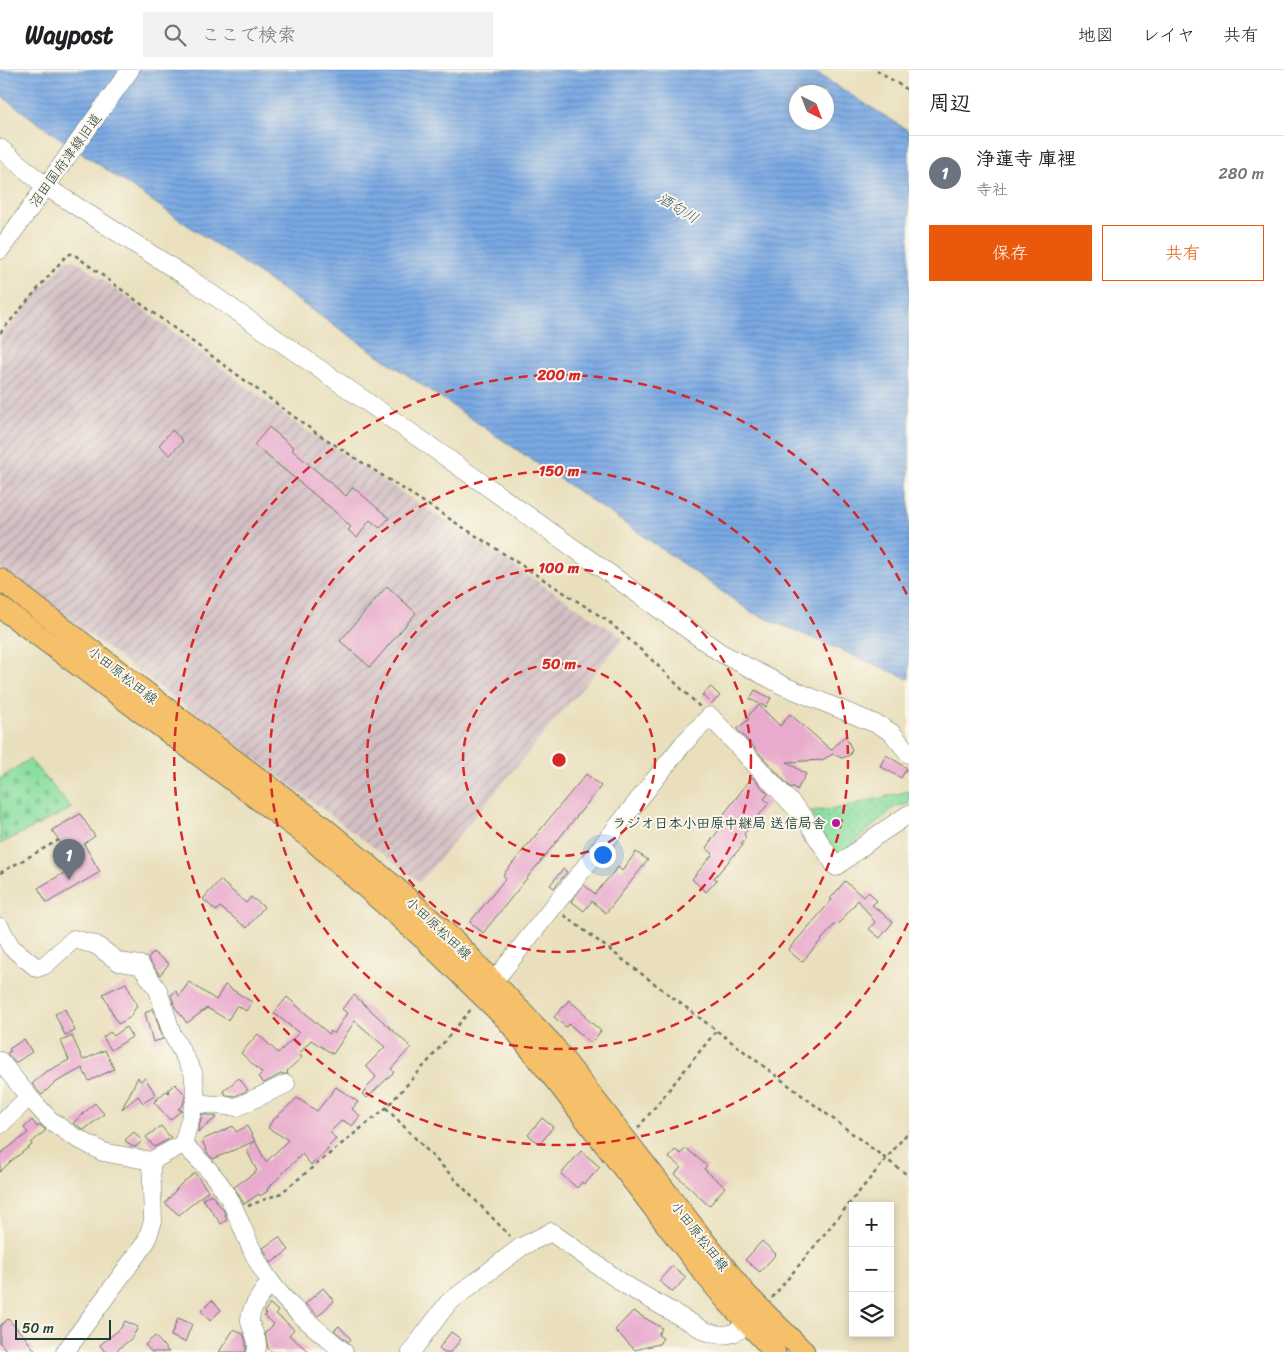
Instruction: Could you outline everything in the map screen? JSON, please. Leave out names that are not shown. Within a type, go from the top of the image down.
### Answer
[{"type":"main road","name":"小田原松田線","points":[[0,579],[193,729],[322,826],[402,893],[455,941],[488,988],[507,1020],[703,1272],[755,1317],[804,1352]]},
{"type":"main road","name":"小田原松田線","points":[[0,607],[310,838],[427,942],[488,988],[551,1043],[744,1292],[755,1317],[775,1352]]},
{"type":"street","name":"沼田国府津線旧道","points":[[0,250],[130,70]]},
{"type":"street","points":[[0,148],[45,186],[206,290],[416,436],[721,653],[784,686],[909,738]]},
{"type":"street","points":[[488,988],[683,744],[710,716],[804,817],[836,866],[909,814]]},
{"type":"street","points":[[881,726],[892,733],[909,754]]},
{"type":"street","points":[[0,1061],[50,1120],[71,1135],[104,1152],[151,1161],[183,1144],[196,1098],[193,1072],[172,1034],[158,990],[140,965],[119,962],[96,945],[74,939],[45,965],[37,968],[3,939]]},
{"type":"street","points":[[195,1103],[237,1107],[286,1084]]},
{"type":"street","points":[[0,1125],[29,1097]]},
{"type":"street","points":[[183,1144],[208,1168],[233,1204],[251,1249],[270,1282],[299,1314],[344,1352]]},
{"type":"street","points":[[65,1352],[146,1242],[153,1221],[151,1161]]},
{"type":"street","points":[[411,1352],[448,1303],[520,1247],[551,1232],[624,1284],[705,1331],[716,1335],[728,1336],[755,1317]]},
{"type":"street","points":[[256,1352],[258,1342],[250,1320],[252,1311],[270,1282]]},
{"type":"path","points":[[877,70],[909,91]]},
{"type":"path","points":[[0,333],[65,257],[72,252],[315,432],[608,621],[650,658],[710,716]]},
{"type":"path","points":[[0,873],[59,840]]},
{"type":"path","points":[[552,908],[574,921],[909,1176]]},
{"type":"path","points":[[236,1211],[281,1193],[386,1108],[431,1058],[488,988]]},
{"type":"path","points":[[628,1141],[717,1030]]},
{"type":"path","points":[[386,1108],[520,1247]]},
{"type":"path","points":[[755,1317],[909,1131]]},
{"type":"shaded area","points":[[67,259],[79,262],[297,424],[624,638],[420,882],[0,568],[0,337]]},
{"type":"green space","points":[[29,759],[72,808],[0,844],[0,779]]},
{"type":"green space","points":[[909,791],[909,804],[896,806],[841,854],[831,851],[811,811],[835,809]]},
{"type":"water","name":"酒匂川","points":[[0,70],[811,70],[909,131],[909,679],[751,612],[639,533],[51,132],[0,95]]},
{"type":"building","points":[[269,427],[294,448],[292,450],[346,496],[353,487],[389,518],[380,528],[370,520],[357,538],[348,530],[351,527],[331,508],[254,445]]},
{"type":"building","points":[[172,430],[183,441],[170,455],[159,445]]},
{"type":"building","points":[[387,586],[416,613],[370,667],[340,641]]},
{"type":"building","points":[[711,687],[720,696],[711,704],[702,695]]},
{"type":"building","points":[[755,690],[771,698],[766,707],[750,699]]},
{"type":"building","points":[[759,705],[780,726],[790,714],[831,750],[845,736],[852,749],[850,755],[842,758],[833,754],[822,760],[787,762],[806,774],[797,790],[793,786],[791,788],[737,729],[749,719],[747,717]]},
{"type":"building","points":[[886,755],[907,768],[901,778],[880,766]]},
{"type":"building","points":[[586,774],[601,786],[483,933],[470,922],[506,878],[503,875]]},
{"type":"building","points":[[752,777],[768,794],[764,799],[769,803],[744,834],[746,838],[741,844],[743,845],[714,878],[717,880],[706,892],[692,879],[713,854],[706,848],[725,821],[721,818]]},
{"type":"building","points":[[80,814],[95,836],[84,844],[100,872],[47,903],[38,888],[76,866],[52,830]]},
{"type":"building","points":[[636,852],[648,860],[606,913],[592,901],[584,911],[571,901],[584,885],[595,894],[618,867],[622,871]]},
{"type":"building","points":[[563,869],[567,872],[554,888],[550,885]]},
{"type":"building","points":[[220,880],[246,903],[251,897],[264,907],[247,928],[220,907],[216,911],[203,899]]},
{"type":"building","points":[[845,881],[863,897],[869,892],[877,901],[872,905],[893,922],[880,938],[869,929],[875,922],[858,900],[838,925],[836,923],[802,962],[788,950],[832,900],[830,899]]},
{"type":"building","points":[[153,952],[169,964],[160,975],[148,959]]},
{"type":"building","points":[[189,982],[216,1000],[225,985],[252,1002],[246,1011],[237,1005],[228,1020],[207,1008],[187,1023],[175,1007],[171,995],[176,991],[179,996]]},
{"type":"building","points":[[126,983],[137,1006],[129,1018],[118,1024],[103,994]]},
{"type":"building","points":[[354,995],[411,1047],[391,1069],[394,1072],[367,1098],[362,1094],[376,1077],[366,1066],[385,1047],[355,1021],[333,1054],[311,1040],[299,1054],[302,1057],[287,1071],[288,1074],[281,1074],[264,1083],[258,1077],[262,1073],[241,1053],[258,1034],[278,1053],[299,1033],[274,1013],[287,997],[329,1034],[330,1031],[334,1034],[347,1013],[342,1009]]},
{"type":"building","points":[[569,1000],[601,1031],[591,1043],[569,1024],[566,1027],[554,1017]]},
{"type":"building","points":[[153,1008],[163,1039],[153,1042],[145,1013]]},
{"type":"building","points":[[65,1009],[75,1031],[65,1035],[55,1014]]},
{"type":"building","points":[[126,1027],[132,1037],[111,1050],[103,1037],[110,1032],[114,1036]]},
{"type":"building","points":[[72,1036],[83,1060],[105,1050],[114,1069],[89,1081],[82,1068],[53,1084],[42,1095],[32,1084],[44,1073],[69,1060],[61,1041]]},
{"type":"building","points":[[24,1039],[32,1052],[15,1063],[7,1053],[11,1051],[9,1049]]},
{"type":"building","points":[[138,1077],[140,1081],[145,1078],[156,1095],[143,1103],[138,1096],[122,1109]]},
{"type":"building","points":[[239,1078],[248,1090],[235,1096],[226,1095],[223,1091]]},
{"type":"building","points":[[175,1084],[185,1094],[185,1097],[183,1105],[178,1109],[182,1110],[170,1120],[154,1102],[166,1091],[169,1093],[168,1090]]},
{"type":"building","points":[[336,1087],[358,1102],[352,1109],[360,1116],[352,1126],[342,1120],[330,1132],[336,1139],[327,1148],[328,1150],[311,1165],[302,1154],[267,1189],[268,1191],[260,1196],[259,1194],[244,1204],[234,1187],[257,1171],[247,1151],[255,1141],[266,1162],[288,1140],[268,1128],[272,1121],[297,1098],[317,1111]]},
{"type":"building","points":[[95,1103],[104,1114],[84,1130],[73,1123]]},
{"type":"building","points":[[202,1114],[217,1117],[198,1132]]},
{"type":"building","points":[[542,1118],[553,1127],[540,1144],[528,1135]]},
{"type":"building","points":[[32,1120],[37,1127],[40,1125],[46,1130],[31,1143],[32,1145],[0,1172],[0,1154],[28,1133],[24,1128]]},
{"type":"building","points":[[161,1126],[171,1138],[154,1147],[146,1137]]},
{"type":"building","points":[[233,1126],[236,1132],[247,1126],[255,1141],[213,1159],[208,1154],[202,1140]]},
{"type":"building","points":[[134,1132],[142,1141],[136,1147],[131,1146],[125,1140]]},
{"type":"building","points":[[686,1148],[707,1166],[704,1169],[725,1187],[709,1206],[675,1174],[681,1167],[669,1158],[675,1150],[681,1154]]},
{"type":"building","points":[[581,1151],[600,1167],[585,1184],[582,1182],[577,1188],[561,1174]]},
{"type":"building","points":[[195,1173],[208,1191],[179,1215],[165,1203],[180,1185]]},
{"type":"building","points":[[211,1194],[224,1211],[227,1220],[221,1224],[203,1199]]},
{"type":"building","points":[[279,1237],[289,1250],[271,1263],[263,1248]]},
{"type":"building","points":[[762,1241],[776,1254],[760,1272],[745,1260]]},
{"type":"building","points":[[672,1266],[686,1277],[673,1292],[659,1281]]},
{"type":"building","points":[[323,1288],[334,1301],[318,1316],[305,1304]]},
{"type":"building","points":[[212,1300],[221,1310],[210,1321],[201,1311]]},
{"type":"building","points":[[270,1304],[278,1311],[276,1314],[294,1329],[289,1335],[309,1352],[272,1352],[268,1348],[265,1333],[274,1324],[264,1316],[266,1314],[264,1312]]},
{"type":"building","points":[[633,1311],[662,1328],[658,1335],[663,1338],[659,1344],[635,1350],[615,1330]]},
{"type":"building","points":[[178,1318],[192,1324],[185,1342],[171,1336]]},
{"type":"building","points":[[8,1319],[36,1352],[8,1352],[0,1343],[0,1326]]},
{"type":"building","points":[[125,1321],[138,1327],[132,1338],[115,1352],[105,1352],[100,1345],[121,1328]]},
{"type":"building","points":[[339,1326],[351,1339],[348,1342],[334,1330]]},
{"type":"building","points":[[234,1329],[244,1335],[246,1352],[219,1352]]},
{"type":"building","points":[[451,1332],[461,1339],[451,1352],[444,1352],[439,1348]]},
{"type":"building","points":[[155,1336],[169,1352],[151,1352],[145,1345]]},
{"type":"place","name":"ラジオ日本小田原中継局 送信局舎","points":[[836,823]]},
{"type":"place","name":"浄蓮寺 庫裡","points":[[69,880]]}]
